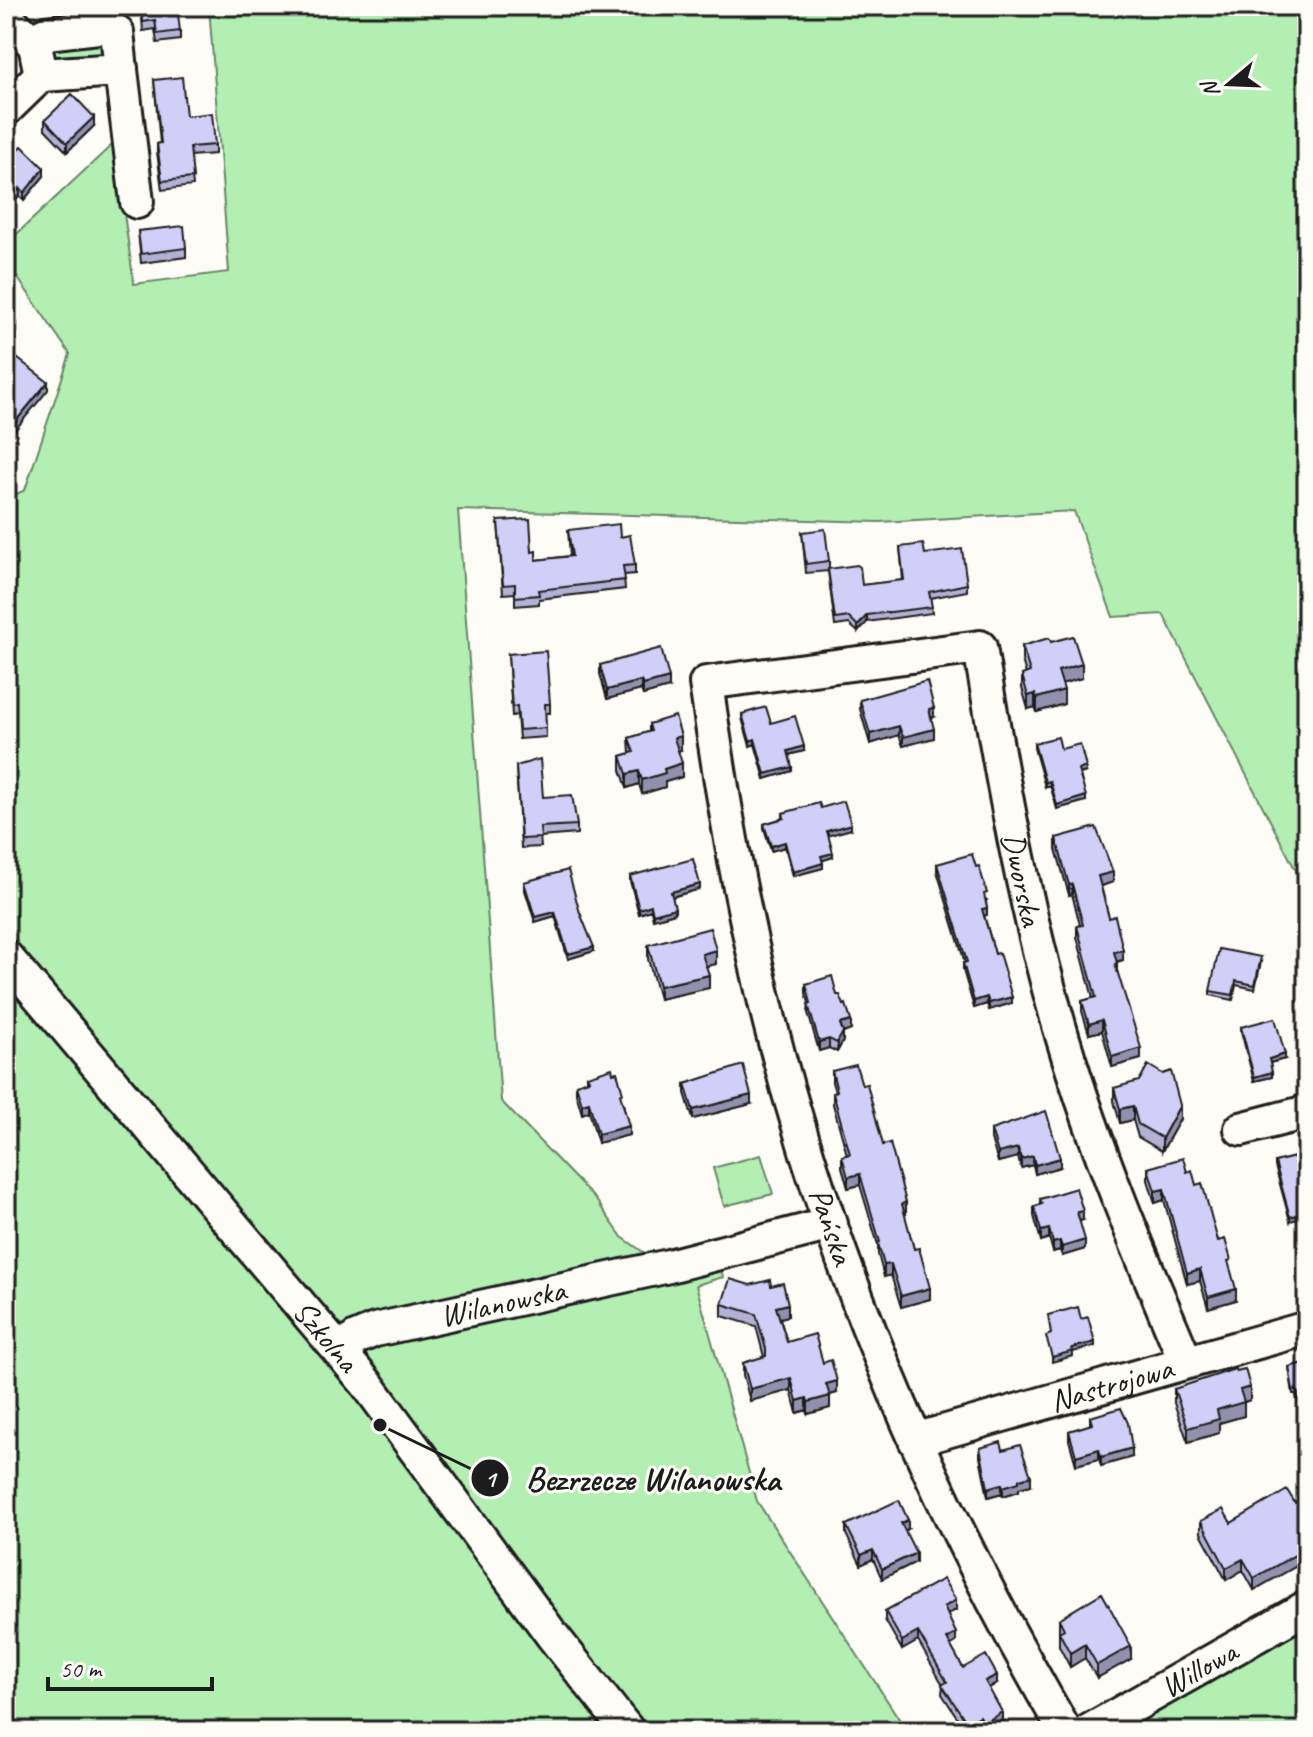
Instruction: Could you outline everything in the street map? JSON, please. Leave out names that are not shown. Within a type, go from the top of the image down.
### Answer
[{"type":"street","points":[[6,17],[38,60],[121,70]]},
{"type":"street","points":[[6,109],[38,60],[46,33],[107,26],[117,32],[137,202]]},
{"type":"street","name":"Dworska","points":[[706,683],[980,647],[1024,890],[1063,1040],[1121,1206],[1186,1362]]},
{"type":"street","name":"Pańska","points":[[706,683],[727,818],[751,942],[788,1087],[831,1224],[881,1361],[915,1440],[982,1581],[1065,1731]]},
{"type":"street","name":"Szkolna","points":[[6,957],[340,1351],[402,1430],[529,1605],[628,1731]]},
{"type":"street","points":[[1241,1129],[1307,1112]]},
{"type":"street","name":"Wilanowska","points":[[340,1351],[356,1338],[375,1330],[669,1266],[831,1224]]},
{"type":"street","name":"Nastrojowa","points":[[915,1440],[1307,1328]]},
{"type":"street","name":"Willowa","points":[[1089,1731],[1307,1607]]},
{"type":"green space","points":[[209,6],[1307,6],[1307,892],[1163,614],[1113,617],[1074,511],[880,522],[458,510],[501,1101],[596,1200],[622,1237],[646,1254],[713,1236],[723,1277],[696,1285],[757,1501],[907,1731],[6,1731],[6,499],[25,490],[70,354],[6,261],[6,244],[114,143],[134,284],[229,272]]},
{"type":"green space","points":[[102,38],[109,56],[56,66],[49,48]]},
{"type":"green space","points":[[761,1155],[773,1194],[724,1206],[713,1168]]},
{"type":"green space","points":[[1307,1628],[1307,1731],[1119,1731]]},
{"type":"building","points":[[142,6],[177,6],[180,31],[157,34],[155,20],[143,22]]},
{"type":"building","points":[[182,77],[186,116],[212,113],[215,145],[190,147],[193,178],[162,181],[154,80]]},
{"type":"building","points":[[72,94],[94,117],[67,143],[45,120]]},
{"type":"building","points":[[22,146],[44,168],[24,193],[20,188],[6,203],[6,153],[10,149],[15,153]]},
{"type":"building","points":[[184,226],[186,248],[141,254],[138,231]]},
{"type":"building","points":[[6,310],[17,323],[6,332]]},
{"type":"building","points":[[13,355],[48,382],[6,433],[6,364]]},
{"type":"building","points":[[530,519],[532,552],[536,551],[536,560],[572,556],[568,530],[619,524],[620,537],[630,535],[635,565],[623,566],[625,580],[538,590],[539,595],[515,597],[515,584],[503,585],[498,521]]},
{"type":"building","points":[[825,529],[829,561],[806,564],[802,532]]},
{"type":"building","points":[[923,544],[925,554],[962,549],[967,584],[929,592],[932,607],[867,615],[858,626],[849,617],[835,619],[828,569],[857,565],[860,567],[862,585],[904,580],[900,547]]},
{"type":"building","points":[[1073,636],[1082,664],[1058,671],[1064,690],[1037,698],[1035,694],[1028,696],[1022,675],[1030,672],[1022,646],[1049,638],[1051,642]]},
{"type":"building","points":[[661,648],[669,678],[607,690],[600,665]]},
{"type":"building","points":[[546,651],[550,704],[545,704],[546,728],[519,730],[517,706],[512,707],[508,654]]},
{"type":"building","points":[[927,681],[934,708],[929,709],[934,729],[903,737],[899,726],[870,734],[860,700]]},
{"type":"building","points":[[766,707],[771,723],[795,716],[804,746],[788,751],[792,767],[765,774],[755,739],[750,741],[742,714]]},
{"type":"building","points":[[675,716],[681,736],[674,738],[682,763],[664,769],[665,773],[642,780],[639,771],[627,774],[621,756],[634,752],[629,738],[651,731],[649,724]]},
{"type":"building","points":[[1058,737],[1061,749],[1080,744],[1086,767],[1078,770],[1086,796],[1057,805],[1050,781],[1045,782],[1034,743]]},
{"type":"building","points":[[540,759],[543,797],[572,795],[577,825],[540,827],[541,838],[521,839],[516,766]]},
{"type":"building","points":[[844,801],[851,824],[827,831],[833,853],[821,856],[823,863],[793,872],[785,842],[771,846],[764,824],[784,818],[783,813],[819,803],[821,808]]},
{"type":"building","points":[[1096,827],[1113,872],[1098,876],[1109,918],[1115,916],[1123,950],[1114,952],[1115,964],[1141,1048],[1112,1057],[1102,1020],[1089,1024],[1082,1001],[1096,997],[1077,926],[1083,925],[1056,838]]},
{"type":"building","points":[[972,854],[987,893],[984,894],[987,908],[982,909],[1012,997],[989,1003],[987,997],[974,1001],[963,963],[967,962],[937,864]]},
{"type":"building","points":[[693,859],[700,884],[671,892],[675,908],[653,914],[651,905],[639,909],[630,876]]},
{"type":"building","points":[[568,870],[594,947],[568,954],[555,912],[535,917],[524,882]]},
{"type":"building","points":[[710,928],[716,950],[702,954],[709,975],[659,986],[648,945]]},
{"type":"building","points":[[1219,949],[1261,957],[1255,985],[1236,981],[1233,995],[1210,991]]},
{"type":"building","points":[[832,976],[837,995],[846,1004],[851,1021],[840,1024],[843,1032],[837,1043],[829,1039],[819,1042],[808,1004],[811,1003],[806,984]]},
{"type":"building","points":[[1275,1018],[1285,1054],[1269,1059],[1272,1072],[1254,1077],[1241,1027]]},
{"type":"building","points":[[743,1065],[751,1095],[693,1110],[685,1084]]},
{"type":"building","points":[[856,1065],[862,1085],[867,1084],[883,1145],[890,1143],[906,1202],[902,1204],[914,1249],[919,1248],[930,1288],[901,1296],[891,1264],[884,1265],[860,1174],[848,1177],[842,1156],[850,1154],[833,1093],[837,1091],[832,1071]]},
{"type":"building","points":[[1148,1065],[1163,1074],[1171,1071],[1180,1105],[1162,1138],[1138,1124],[1133,1106],[1120,1109],[1114,1088],[1139,1081]]},
{"type":"building","points":[[612,1068],[613,1073],[617,1072],[629,1126],[598,1134],[589,1102],[582,1104],[576,1084],[589,1080],[587,1076]]},
{"type":"building","points":[[1046,1111],[1060,1158],[1035,1165],[1033,1156],[1021,1159],[1018,1148],[998,1153],[991,1130]]},
{"type":"building","points":[[1307,1154],[1307,1212],[1290,1217],[1275,1162]]},
{"type":"building","points":[[1183,1158],[1187,1172],[1192,1170],[1196,1185],[1202,1183],[1218,1241],[1225,1239],[1236,1289],[1208,1297],[1200,1269],[1187,1273],[1164,1189],[1155,1191],[1148,1168]]},
{"type":"building","points":[[1076,1188],[1083,1211],[1077,1212],[1085,1240],[1062,1247],[1060,1241],[1053,1243],[1049,1229],[1041,1231],[1034,1207],[1042,1204],[1040,1199]]},
{"type":"building","points":[[730,1279],[750,1285],[770,1280],[771,1286],[783,1283],[788,1304],[776,1307],[787,1342],[815,1334],[823,1363],[831,1360],[837,1381],[826,1384],[830,1396],[808,1402],[807,1398],[797,1401],[791,1378],[750,1389],[743,1363],[766,1356],[766,1349],[756,1314],[722,1304]]},
{"type":"building","points":[[1078,1307],[1081,1319],[1088,1317],[1095,1342],[1052,1357],[1046,1336],[1051,1334],[1048,1315]]},
{"type":"building","points":[[1307,1362],[1307,1406],[1301,1408],[1296,1389],[1293,1390],[1289,1367]]},
{"type":"building","points":[[1235,1369],[1245,1369],[1250,1387],[1240,1390],[1244,1402],[1217,1410],[1219,1419],[1188,1428],[1174,1389]]},
{"type":"building","points":[[1121,1408],[1128,1423],[1132,1448],[1101,1457],[1099,1449],[1076,1456],[1069,1431],[1092,1424],[1090,1417]]},
{"type":"building","points":[[1001,1442],[1003,1450],[1020,1445],[1031,1476],[1003,1487],[1002,1484],[988,1488],[980,1448]]},
{"type":"building","points":[[1287,1490],[1295,1503],[1307,1497],[1307,1548],[1254,1578],[1243,1559],[1226,1568],[1201,1521],[1223,1509],[1231,1523]]},
{"type":"building","points":[[899,1500],[908,1520],[901,1523],[916,1553],[882,1569],[873,1550],[861,1555],[846,1525]]},
{"type":"building","points":[[943,1579],[956,1600],[944,1607],[956,1633],[947,1639],[963,1668],[986,1655],[997,1675],[985,1681],[1002,1712],[984,1723],[980,1716],[967,1723],[942,1685],[947,1682],[918,1632],[902,1641],[885,1611]]},
{"type":"building","points":[[1102,1593],[1131,1646],[1097,1665],[1085,1644],[1070,1653],[1059,1632],[1064,1629],[1059,1619]]},
{"type":"place","name":"Bezrzecze Wilanowska","points":[[380,1425]]}]
